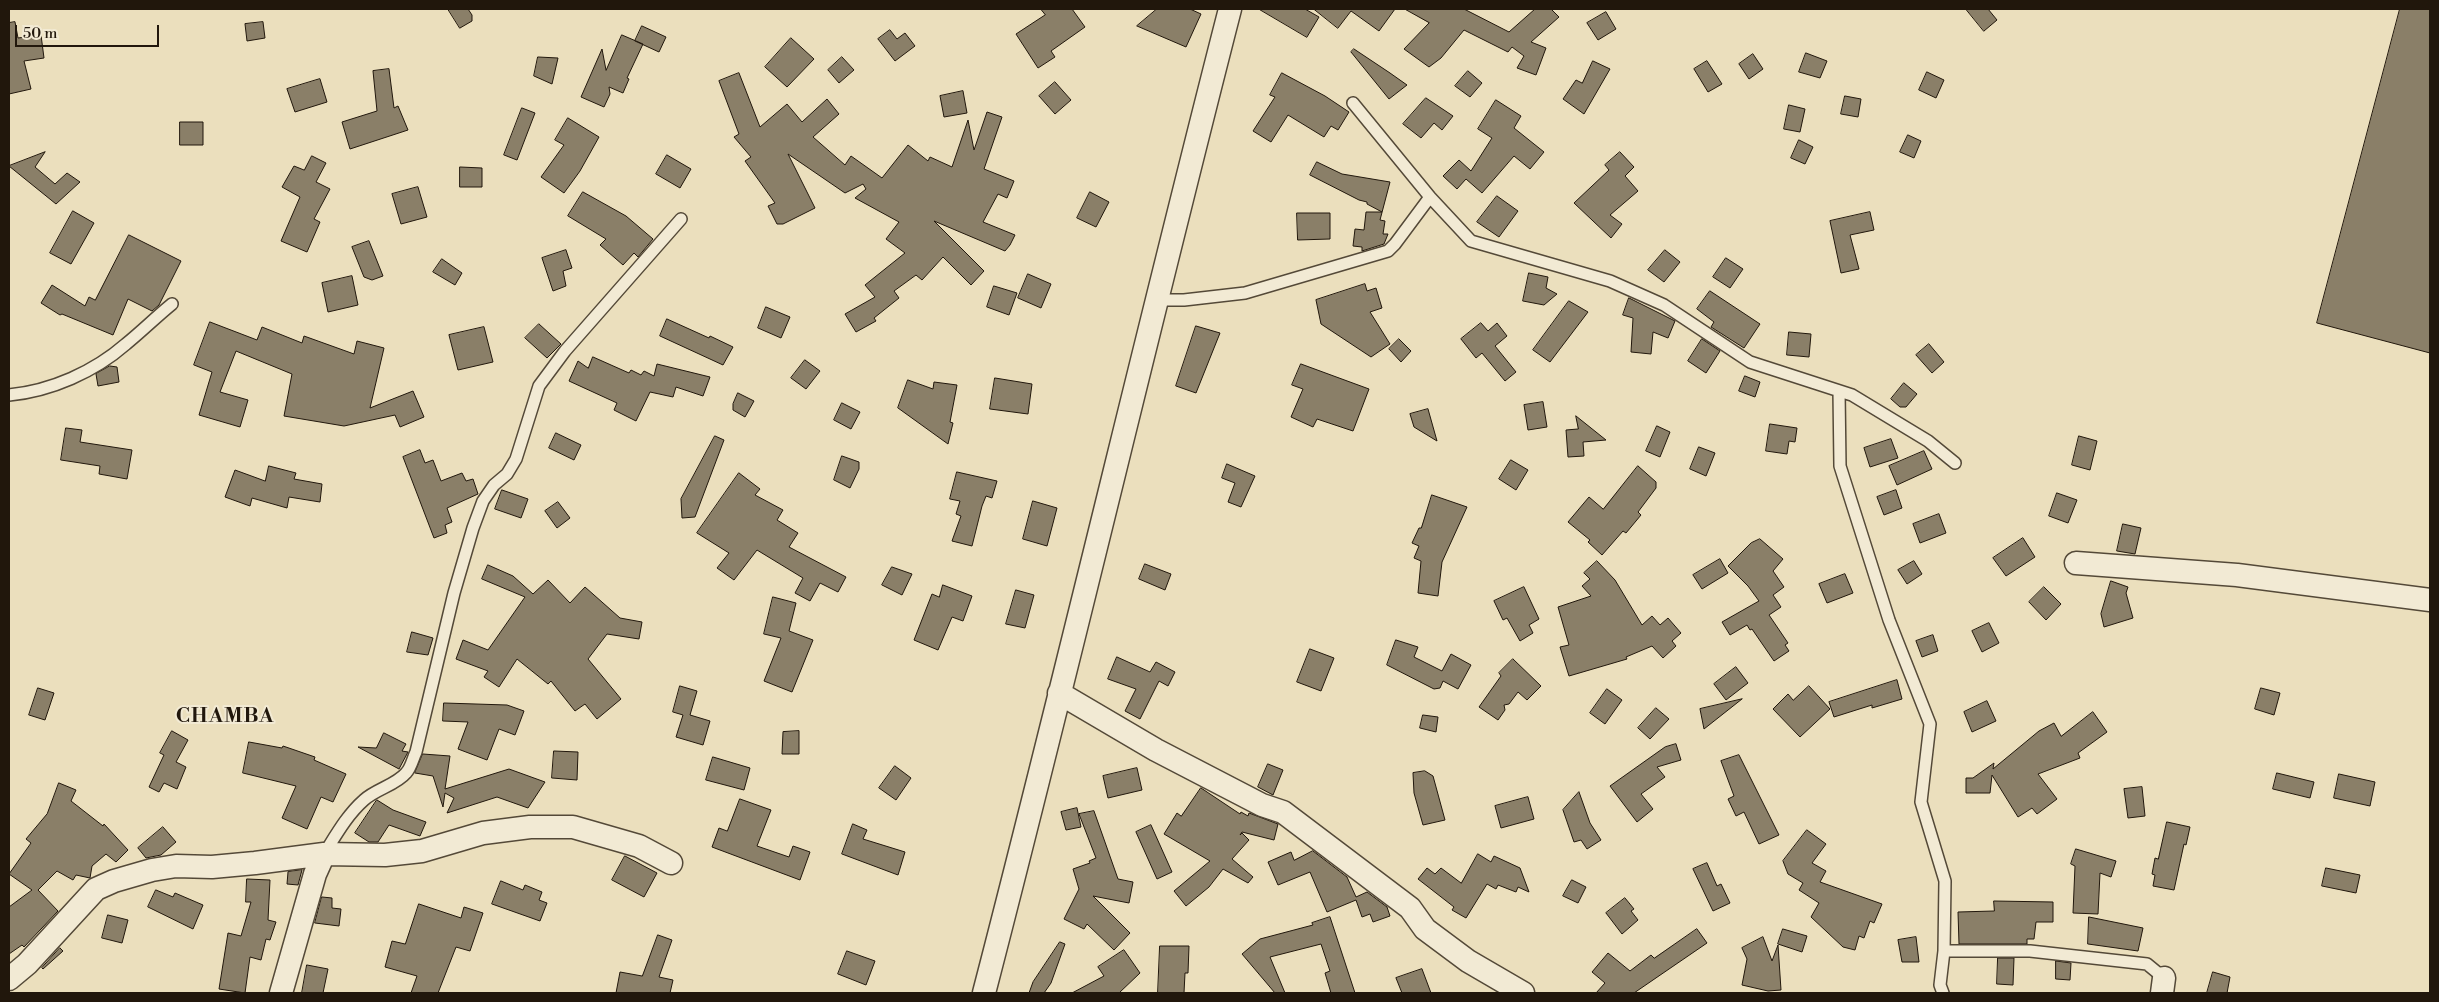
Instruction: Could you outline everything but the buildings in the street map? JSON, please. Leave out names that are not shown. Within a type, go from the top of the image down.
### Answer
[{"type":"street","points":[[984,993],[1155,300],[1230,9]]},
{"type":"street","points":[[2076,563],[2237,575],[2430,600]]},
{"type":"street","points":[[1059,694],[1156,750],[1262,805],[1282,812],[1410,908],[1425,929],[1468,961],[1523,993]]},
{"type":"street","points":[[9,979],[27,964],[96,889],[114,881],[152,870],[176,866],[212,867],[255,864],[324,854],[385,855],[422,851],[483,833],[530,827],[573,827],[639,846],[671,863]]},
{"type":"street","points":[[281,993],[315,874],[324,854]]},
{"type":"lane","points":[[1353,103],[1430,197],[1471,241],[1610,281],[1664,305],[1750,362],[1852,396],[1928,441],[1955,463]]},
{"type":"lane","points":[[1155,300],[1184,300],[1245,293],[1388,251],[1430,197]]},
{"type":"lane","points":[[324,854],[344,822],[362,802],[377,789],[396,781],[407,773],[416,752],[454,593],[480,510],[486,496],[494,485],[507,474],[516,459],[539,386],[564,351],[628,276],[681,219]]},
{"type":"lane","points":[[9,395],[34,393],[68,380],[125,345],[151,320],[172,304]]},
{"type":"lane","points":[[1839,391],[1840,466],[1889,620],[1930,724],[1921,802],[1945,881],[1944,951],[1940,985],[1943,993]]},
{"type":"lane","points":[[1944,951],[2030,951],[2147,964],[2163,986]]},
{"type":"district","name":"CHAMBA","points":[[225,717]]}]
